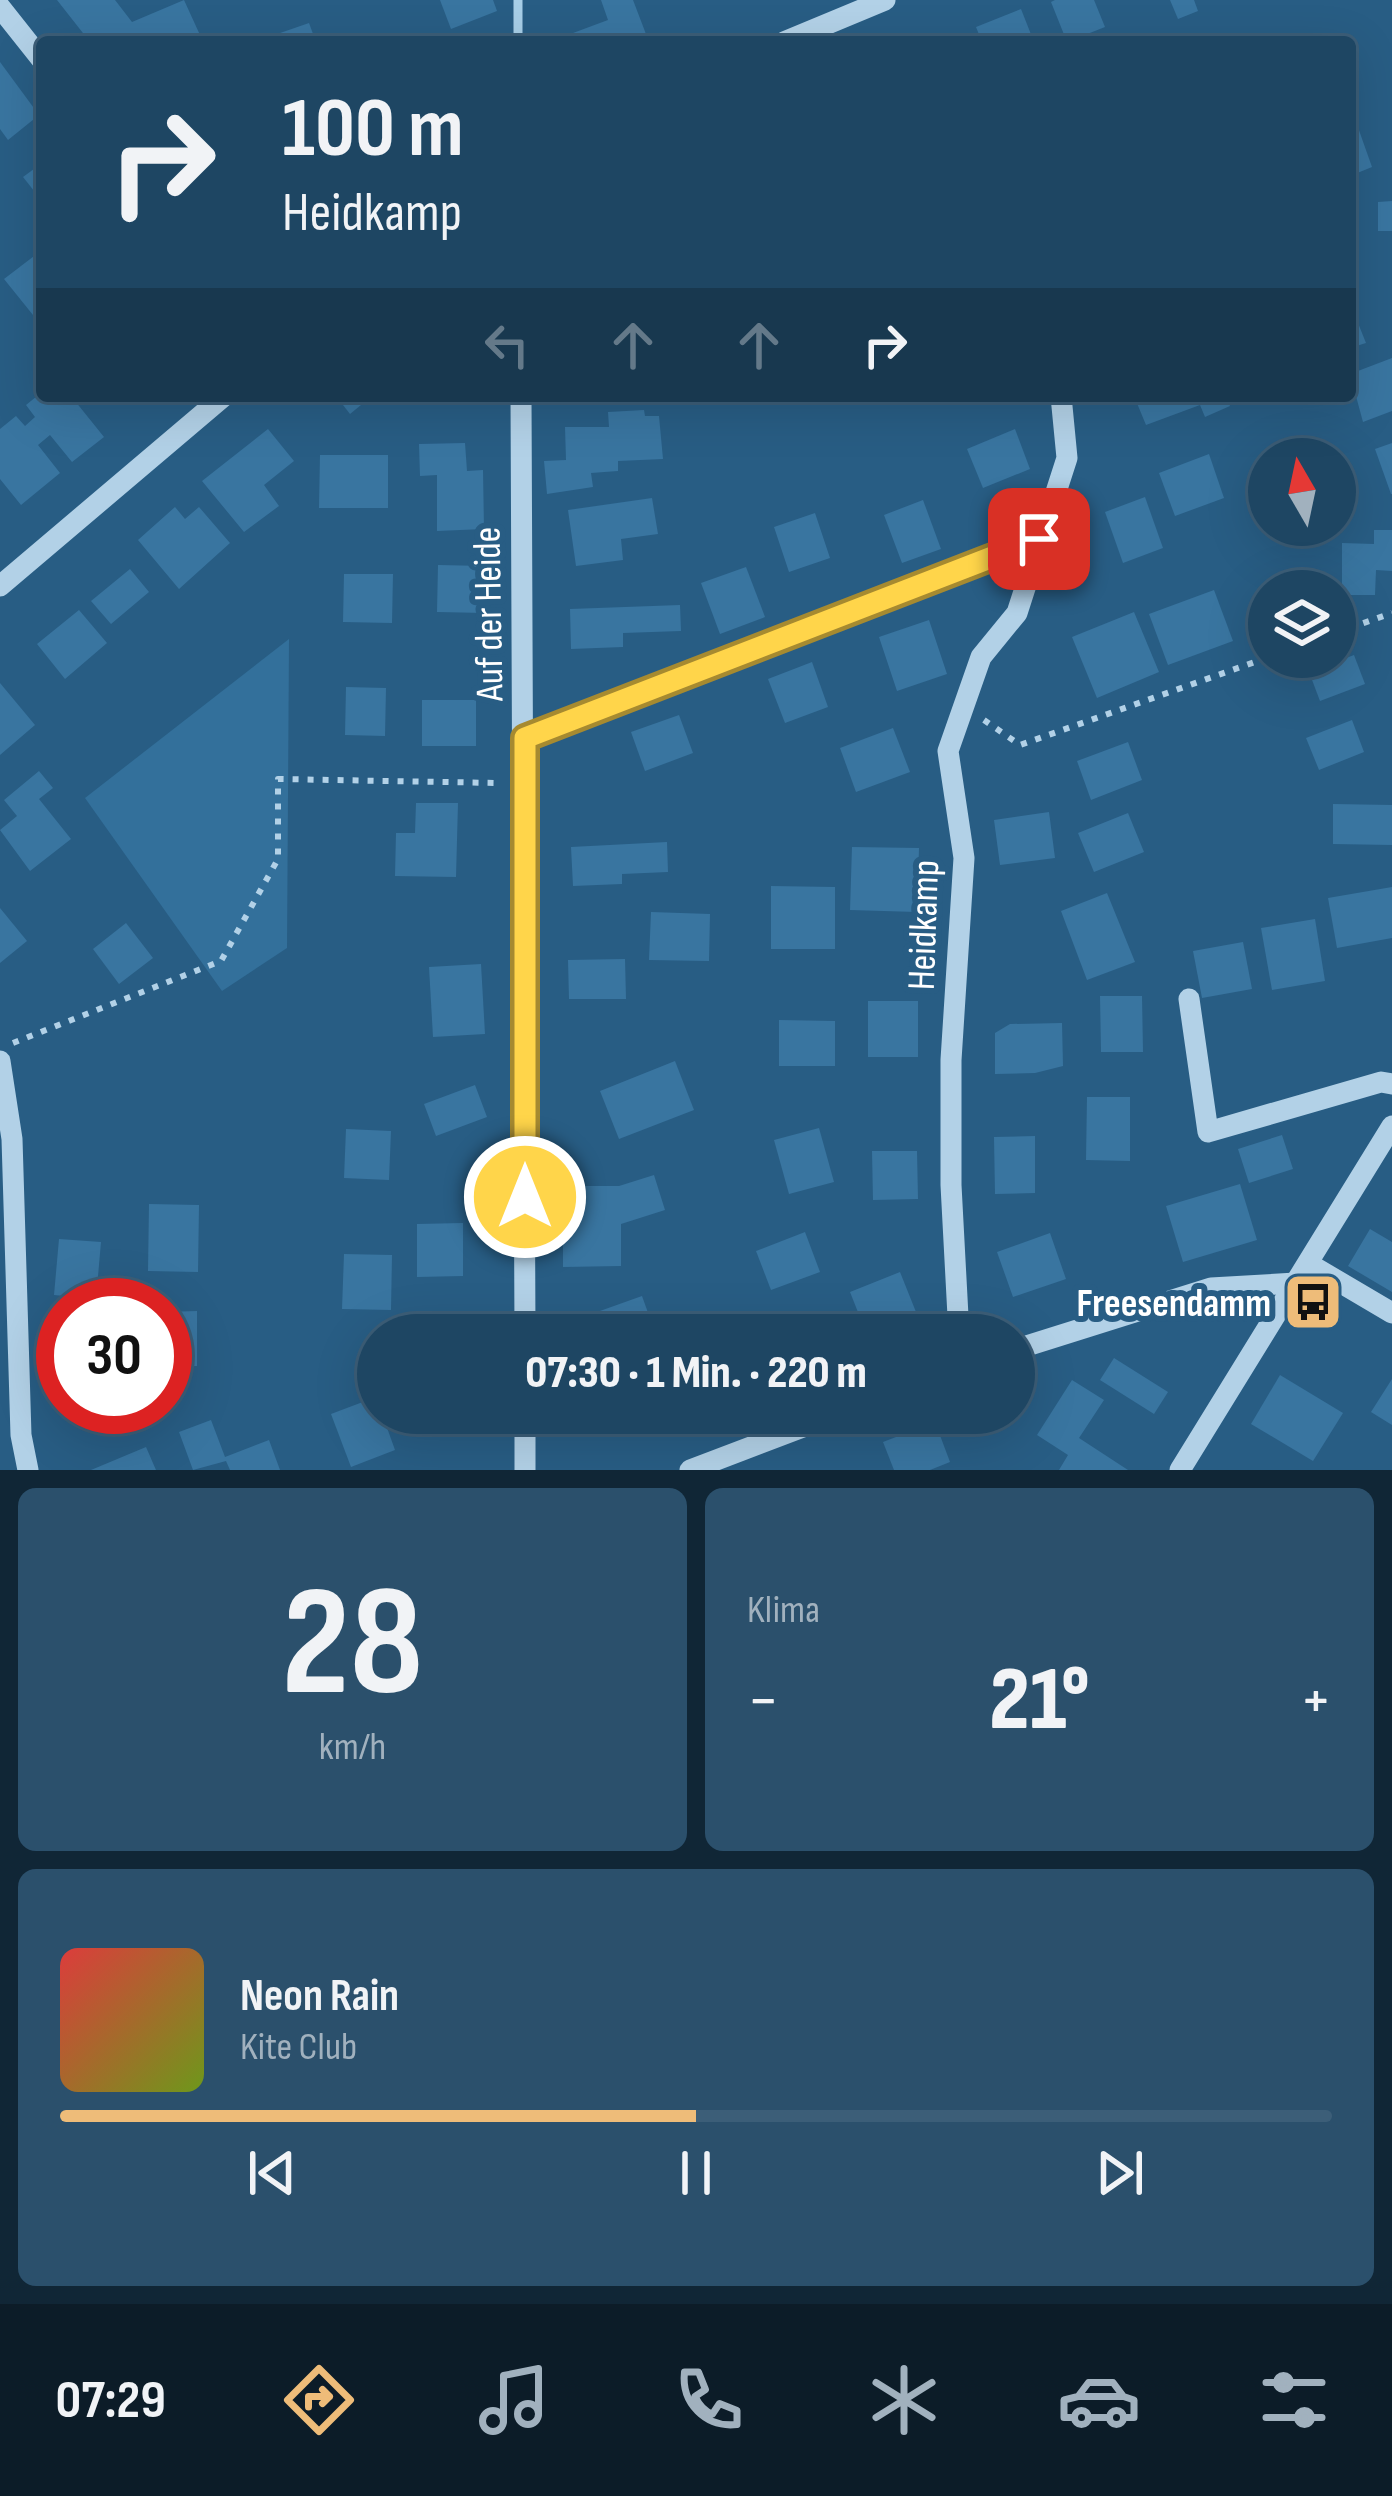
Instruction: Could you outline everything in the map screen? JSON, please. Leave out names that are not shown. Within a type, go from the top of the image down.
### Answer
[{"type":"street","points":[[796,36],[856,5],[885,0]]},
{"type":"street","points":[[0,8],[36,53]]},
{"type":"street","points":[[0,586],[217,402]]},
{"type":"street","name":"Auf der Heide","points":[[521,402],[525,1314]]},
{"type":"street","name":"Heidkamp","points":[[958,1314],[951,1060],[964,857],[948,751],[980,657],[1017,613],[1066,458],[1061,402]]},
{"type":"street","points":[[525,738],[1039,539]]},
{"type":"street","points":[[1189,999],[1208,1132],[1381,1082],[1392,1084]]},
{"type":"street","points":[[0,1060],[12,1139],[6,1270],[20,1306],[21,1436],[28,1470]]},
{"type":"street","points":[[1180,1470],[1392,1126]]},
{"type":"street","points":[[1035,1343],[1210,1288],[1303,1274],[1392,1313]]},
{"type":"street","points":[[525,1434],[525,1470]]},
{"type":"street","points":[[690,1470],[785,1434]]},
{"type":"path","points":[[1356,626],[1392,613]]},
{"type":"path","points":[[962,704],[1020,746],[1248,665]]},
{"type":"path","points":[[0,1048],[221,961],[278,859],[278,778],[525,784]]},
{"type":"shaded area","points":[[289,639],[287,948],[222,991],[85,798]]},
{"type":"building","points":[[57,0],[115,0],[132,22],[184,0],[200,35],[198,36],[85,36]]},
{"type":"building","points":[[440,0],[493,0],[497,11],[451,29]]},
{"type":"building","points":[[601,0],[633,0],[647,36],[573,33],[608,20]]},
{"type":"building","points":[[1094,0],[1105,27],[1082,36],[1065,36],[1051,2]]},
{"type":"building","points":[[1170,0],[1194,0],[1198,11],[1178,19]]},
{"type":"building","points":[[1021,9],[1032,36],[980,36],[976,27]]},
{"type":"building","points":[[309,23],[314,36],[271,36]]},
{"type":"building","points":[[0,62],[36,117],[8,140],[0,129]]},
{"type":"building","points":[[1356,122],[1372,167],[1356,174]]},
{"type":"building","points":[[36,167],[36,193],[23,177]]},
{"type":"building","points":[[1392,201],[1392,231],[1378,231],[1378,202]]},
{"type":"building","points":[[36,255],[36,319],[4,279]]},
{"type":"building","points":[[1356,318],[1366,343],[1356,346]]},
{"type":"building","points":[[1392,358],[1392,411],[1363,422],[1356,372]]},
{"type":"building","points":[[36,397],[36,402],[76,402],[104,437],[72,462],[50,435],[38,445],[60,473],[21,505],[0,479],[0,429],[16,416],[25,426],[35,417],[26,405]]},
{"type":"building","points":[[341,402],[365,402],[350,414]]},
{"type":"building","points":[[1136,402],[1228,402],[1230,406],[1205,417],[1200,405],[1146,425]]},
{"type":"building","points":[[644,410],[645,416],[659,416],[663,459],[618,461],[618,471],[591,473],[593,487],[547,494],[544,461],[566,460],[565,427],[609,427],[608,412]]},
{"type":"building","points":[[268,429],[294,461],[264,485],[279,506],[244,532],[202,481]]},
{"type":"building","points":[[1015,429],[1030,469],[983,488],[967,449]]},
{"type":"building","points":[[465,443],[467,471],[483,470],[484,529],[437,531],[437,475],[420,476],[419,444]]},
{"type":"building","points":[[1392,443],[1392,494],[1391,494],[1375,449]]},
{"type":"building","points":[[1209,454],[1224,498],[1175,516],[1159,473]]},
{"type":"building","points":[[320,455],[388,455],[388,508],[319,508]]},
{"type":"building","points":[[1145,497],[1163,548],[1123,563],[1105,512]]},
{"type":"building","points":[[652,498],[658,534],[621,539],[623,560],[576,566],[568,510]]},
{"type":"building","points":[[923,500],[941,549],[902,563],[884,515]]},
{"type":"building","points":[[175,507],[185,519],[199,507],[230,543],[179,589],[138,540]]},
{"type":"building","points":[[815,513],[830,558],[789,572],[774,527]]},
{"type":"building","points":[[1374,530],[1392,530],[1392,571],[1376,570],[1375,595],[1356,595],[1356,570],[1342,570],[1342,546],[1374,544]]},
{"type":"building","points":[[438,565],[485,566],[485,613],[437,612]]},
{"type":"building","points":[[746,567],[765,617],[720,634],[701,583]]},
{"type":"building","points":[[130,569],[149,592],[111,624],[91,601]]},
{"type":"building","points":[[344,574],[393,574],[392,623],[343,622]]},
{"type":"building","points":[[1214,590],[1233,641],[1168,665],[1149,614]]},
{"type":"building","points":[[680,605],[681,631],[623,633],[623,647],[571,649],[570,609]]},
{"type":"building","points":[[79,610],[107,643],[65,679],[37,644]]},
{"type":"building","points":[[1134,612],[1159,672],[1097,698],[1072,637]]},
{"type":"building","points":[[929,620],[947,674],[897,691],[879,637]]},
{"type":"building","points":[[1356,660],[1365,684],[1320,701],[1311,678],[1356,678]]},
{"type":"building","points":[[812,662],[828,707],[785,723],[768,679]]},
{"type":"building","points":[[0,683],[35,725],[0,755]]},
{"type":"building","points":[[346,687],[386,688],[385,736],[345,735]]},
{"type":"building","points":[[422,700],[476,700],[476,746],[422,746]]},
{"type":"building","points":[[679,715],[693,753],[645,771],[631,732]]},
{"type":"building","points":[[1352,720],[1364,752],[1319,770],[1306,738]]},
{"type":"building","points":[[893,728],[910,772],[856,792],[840,748]]},
{"type":"building","points":[[1128,742],[1142,780],[1091,800],[1077,761]]},
{"type":"building","points":[[39,771],[53,788],[39,799],[71,839],[30,871],[0,830],[17,816],[4,800]]},
{"type":"building","points":[[416,803],[458,803],[456,877],[395,876],[396,833],[415,833]]},
{"type":"building","points":[[1333,804],[1392,805],[1392,845],[1333,844]]},
{"type":"building","points":[[1049,812],[1055,858],[1000,865],[994,820]]},
{"type":"building","points":[[1128,813],[1144,852],[1094,872],[1078,833]]},
{"type":"building","points":[[667,842],[668,872],[622,874],[622,884],[573,886],[571,847]]},
{"type":"building","points":[[852,847],[919,848],[917,912],[850,910]]},
{"type":"building","points":[[771,886],[835,887],[835,949],[771,949]]},
{"type":"building","points":[[1392,887],[1392,938],[1337,948],[1328,898]]},
{"type":"building","points":[[1107,893],[1135,962],[1087,980],[1061,911]]},
{"type":"building","points":[[0,908],[27,941],[0,963]]},
{"type":"building","points":[[651,912],[710,914],[709,961],[649,960]]},
{"type":"building","points":[[1315,919],[1325,981],[1272,990],[1261,928]]},
{"type":"building","points":[[126,923],[153,958],[119,984],[93,949]]},
{"type":"building","points":[[1243,942],[1252,989],[1202,998],[1193,951]]},
{"type":"building","points":[[625,959],[626,999],[569,999],[568,960]]},
{"type":"building","points":[[481,964],[485,1034],[433,1037],[429,967]]},
{"type":"building","points":[[1100,996],[1142,996],[1143,1052],[1101,1052]]},
{"type":"building","points":[[868,1001],[918,1001],[918,1057],[868,1057]]},
{"type":"building","points":[[779,1020],[835,1021],[835,1066],[779,1066]]},
{"type":"building","points":[[1062,1023],[1063,1066],[1035,1073],[995,1074],[995,1033],[1010,1024]]},
{"type":"building","points":[[675,1061],[694,1110],[619,1139],[600,1091]]},
{"type":"building","points":[[475,1085],[487,1117],[436,1136],[424,1104]]},
{"type":"building","points":[[1087,1097],[1130,1097],[1130,1161],[1086,1160]]},
{"type":"building","points":[[819,1128],[834,1182],[789,1194],[774,1140]]},
{"type":"building","points":[[346,1129],[391,1131],[389,1180],[344,1178]]},
{"type":"building","points":[[1282,1135],[1293,1169],[1249,1183],[1238,1149]]},
{"type":"building","points":[[1035,1136],[1035,1193],[995,1194],[994,1137]]},
{"type":"building","points":[[872,1151],[917,1151],[918,1199],[873,1200]]},
{"type":"building","points":[[654,1175],[665,1210],[621,1224],[621,1266],[563,1267],[563,1186],[619,1186]]},
{"type":"building","points":[[1240,1184],[1257,1240],[1183,1262],[1166,1206]]},
{"type":"building","points":[[149,1204],[199,1205],[198,1272],[148,1271]]},
{"type":"building","points":[[463,1223],[463,1276],[417,1277],[417,1224]]},
{"type":"building","points":[[1370,1229],[1392,1242],[1392,1292],[1348,1266]]},
{"type":"building","points":[[805,1232],[820,1272],[771,1290],[756,1251]]},
{"type":"building","points":[[1050,1233],[1066,1279],[1013,1297],[997,1252]]},
{"type":"building","points":[[59,1239],[101,1242],[98,1278],[56,1278]]},
{"type":"building","points":[[344,1254],[392,1255],[391,1310],[342,1309]]},
{"type":"building","points":[[900,1272],[917,1314],[859,1314],[850,1292]]},
{"type":"building","points":[[642,1296],[648,1314],[591,1314]]},
{"type":"building","points":[[192,1311],[197,1311],[197,1366],[192,1366]]},
{"type":"building","points":[[1114,1358],[1168,1392],[1154,1414],[1100,1380]]},
{"type":"building","points":[[1280,1375],[1343,1413],[1313,1461],[1251,1424]]},
{"type":"building","points":[[1392,1379],[1392,1425],[1371,1412]]},
{"type":"building","points":[[1072,1380],[1104,1400],[1079,1438],[1128,1470],[1059,1470],[1068,1455],[1037,1435]]},
{"type":"building","points":[[357,1404],[357,1434],[389,1434],[395,1450],[351,1467],[331,1414]]},
{"type":"building","points":[[211,1420],[225,1457],[269,1440],[280,1470],[230,1470],[226,1461],[193,1470],[180,1434],[192,1434],[192,1427]]},
{"type":"building","points":[[904,1434],[940,1434],[950,1462],[930,1470],[894,1470],[883,1442]]},
{"type":"building","points":[[146,1447],[156,1470],[91,1470]]},
{"type":"waterway","points":[[518,0],[518,36]]},
{"type":"place","name":"Freesendamm","points":[[1313,1302]]},
{"type":"route","points":[[525,1197],[525,738],[1039,539]]}]
